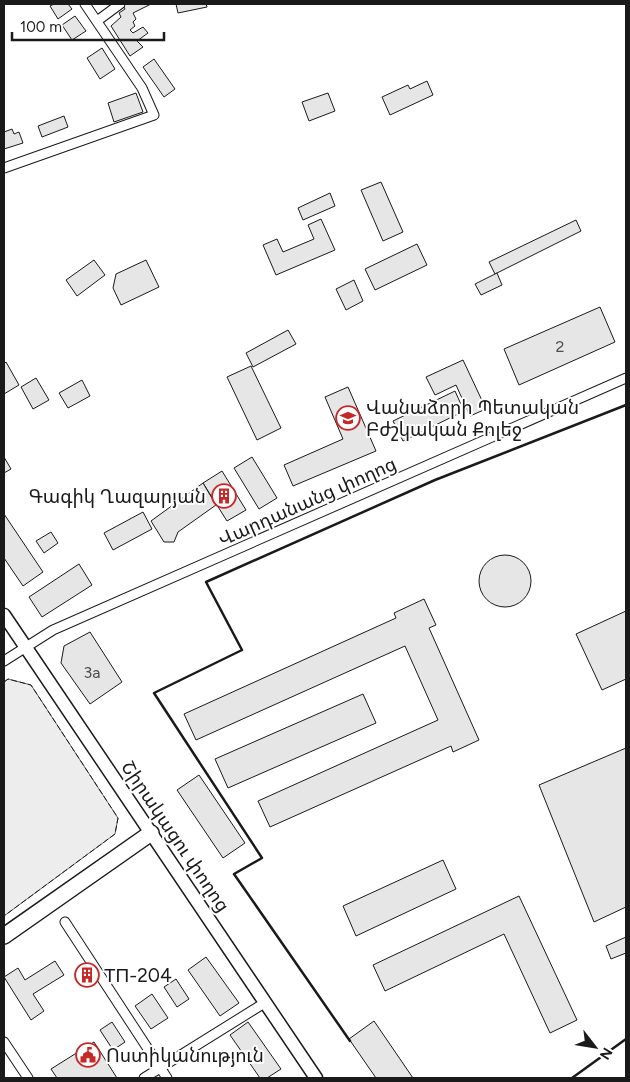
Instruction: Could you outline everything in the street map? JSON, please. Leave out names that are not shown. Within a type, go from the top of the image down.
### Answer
[{"type":"main road","name":"Շիրակացու փողոց","points":[[4,615],[316,1078]]},
{"type":"main road","points":[[4,936],[151,833]]},
{"type":"street","points":[[4,168],[154,115],[142,88],[85,4]]},
{"type":"street","points":[[97,21],[120,4]]},
{"type":"street","name":"Վարդանանց փողոց","points":[[4,661],[53,630],[626,378]]},
{"type":"street","points":[[64,922],[167,1078]]},
{"type":"street","points":[[144,1078],[266,1002]]},
{"type":"street","points":[[4,1042],[28,1078]]},
{"type":"shaded area","points":[[8,679],[31,685],[118,818],[115,834],[4,916],[4,682]]},
{"type":"building","points":[[54,4],[68,4],[72,9],[58,19],[50,6]]},
{"type":"building","points":[[151,4],[133,13],[136,19],[133,22],[135,26],[130,30],[133,33],[143,27],[148,33],[137,41],[143,47],[130,56],[111,26],[121,17],[119,13],[125,9],[123,5]]},
{"type":"building","points":[[176,4],[206,4],[207,7],[178,13]]},
{"type":"building","points":[[75,16],[86,31],[72,40],[62,25]]},
{"type":"building","points":[[102,48],[115,69],[100,79],[87,58]]},
{"type":"building","points":[[154,59],[175,89],[164,97],[143,67]]},
{"type":"building","points":[[427,81],[433,95],[390,115],[382,97],[408,85],[410,89]]},
{"type":"building","points":[[136,93],[143,112],[114,122],[108,103]]},
{"type":"building","points":[[328,93],[335,111],[309,121],[302,102]]},
{"type":"building","points":[[64,116],[68,127],[42,137],[38,126]]},
{"type":"building","points":[[12,129],[14,134],[19,132],[23,143],[4,149],[4,132]]},
{"type":"building","points":[[381,182],[403,232],[383,241],[361,190]]},
{"type":"building","points":[[330,193],[335,206],[303,220],[298,208]]},
{"type":"building","points":[[321,219],[335,250],[276,275],[263,245],[277,239],[283,252],[314,239],[308,225]]},
{"type":"building","points":[[576,220],[581,231],[495,274],[489,262]]},
{"type":"building","points":[[417,244],[427,265],[375,290],[365,269]]},
{"type":"building","points":[[94,260],[105,275],[77,296],[66,280]]},
{"type":"building","points":[[146,260],[159,287],[121,305],[113,288],[116,274]]},
{"type":"building","points":[[497,273],[502,285],[481,295],[475,284]]},
{"type":"building","points":[[354,280],[363,301],[346,310],[336,289]]},
{"type":"building","points":[[600,307],[615,342],[519,385],[504,349]]},
{"type":"building","points":[[288,330],[296,344],[253,367],[246,353]]},
{"type":"building","points":[[463,360],[486,409],[470,416],[456,385],[435,395],[426,377]]},
{"type":"building","points":[[6,362],[19,385],[4,394],[4,364]]},
{"type":"building","points":[[251,366],[281,428],[257,440],[227,377]]},
{"type":"building","points":[[36,378],[49,400],[33,409],[21,387]]},
{"type":"building","points":[[82,380],[90,396],[68,408],[59,393]]},
{"type":"building","name":"Վանաձորի Պետական Բժշկական Քոլեջ","points":[[348,387],[376,451],[293,486],[284,465],[343,439],[325,397]]},
{"type":"building","points":[[455,391],[464,411],[403,441],[393,421]]},
{"type":"building","points":[[4,457],[11,469],[4,473]]},
{"type":"building","points":[[252,457],[277,498],[259,509],[234,468]]},
{"type":"building","name":"Գագիկ Ղազարյան","points":[[222,471],[246,510],[227,521],[203,483]]},
{"type":"building","points":[[203,483],[216,505],[178,532],[174,542],[164,542],[151,521]]},
{"type":"building","points":[[143,512],[152,529],[113,550],[104,533]]},
{"type":"building","points":[[4,514],[43,572],[23,586],[4,558]]},
{"type":"building","points":[[51,532],[58,543],[44,553],[36,541]]},
{"type":"building","points":[[505,555],[515,557],[523,563],[529,571],[531,581],[529,591],[523,599],[515,605],[505,607],[495,605],[487,599],[481,591],[479,581],[481,571],[487,563],[495,557]]},
{"type":"building","points":[[79,564],[92,585],[42,617],[29,597]]},
{"type":"building","points":[[424,599],[436,625],[429,628],[479,740],[453,752],[451,746],[270,827],[258,801],[438,720],[405,646],[196,740],[184,714],[396,618],[394,613]]},
{"type":"building","points":[[626,611],[626,679],[602,690],[576,634]]},
{"type":"building","points":[[90,632],[122,682],[90,704],[61,663],[64,646]]},
{"type":"building","points":[[363,694],[376,723],[228,788],[215,759]]},
{"type":"building","points":[[626,748],[626,907],[594,922],[539,785]]},
{"type":"building","points":[[199,775],[245,843],[223,858],[177,790]]},
{"type":"building","points":[[443,860],[456,889],[356,936],[343,906]]},
{"type":"building","points":[[519,896],[577,1020],[550,1033],[504,934],[385,991],[373,965]]},
{"type":"building","points":[[626,937],[626,953],[611,959],[606,946]]},
{"type":"building","points":[[206,957],[239,1003],[220,1016],[188,970]]},
{"type":"building","points":[[55,961],[64,975],[33,994],[44,1011],[31,1020],[4,977],[18,968],[25,980]]},
{"type":"building","name":"ТП-204","points":[[86,966],[95,979],[87,985],[78,971]]},
{"type":"building","points":[[176,979],[189,999],[177,1007],[164,987]]},
{"type":"building","points":[[152,994],[168,1018],[151,1029],[135,1006]]},
{"type":"building","points":[[374,1021],[413,1078],[376,1078],[349,1039]]},
{"type":"building","points":[[112,1022],[125,1042],[113,1050],[100,1030]]},
{"type":"building","points":[[248,1022],[281,1069],[267,1078],[260,1078],[230,1035]]},
{"type":"building","name":"Ոստիկանություն","points":[[94,1042],[117,1078],[57,1078],[51,1069]]},
{"type":"fence","points":[[4,682],[8,679],[31,685],[118,818],[115,834],[4,916]]},
{"type":"wall","points":[[350,1041],[234,874],[262,858],[154,693],[242,650],[206,582],[435,480],[626,405]]},
{"type":"wall","points":[[572,1078],[626,1039]]},
{"type":"place","name":"Վանաձորի Պետական Բժշկական Քոլեջ","points":[[348,418]]},
{"type":"place","name":"Գագիկ Ղազարյան","points":[[224,496]]},
{"type":"place","name":"ТП-204","points":[[87,975]]},
{"type":"place","name":"Ոստիկանություն","points":[[88,1055]]}]
